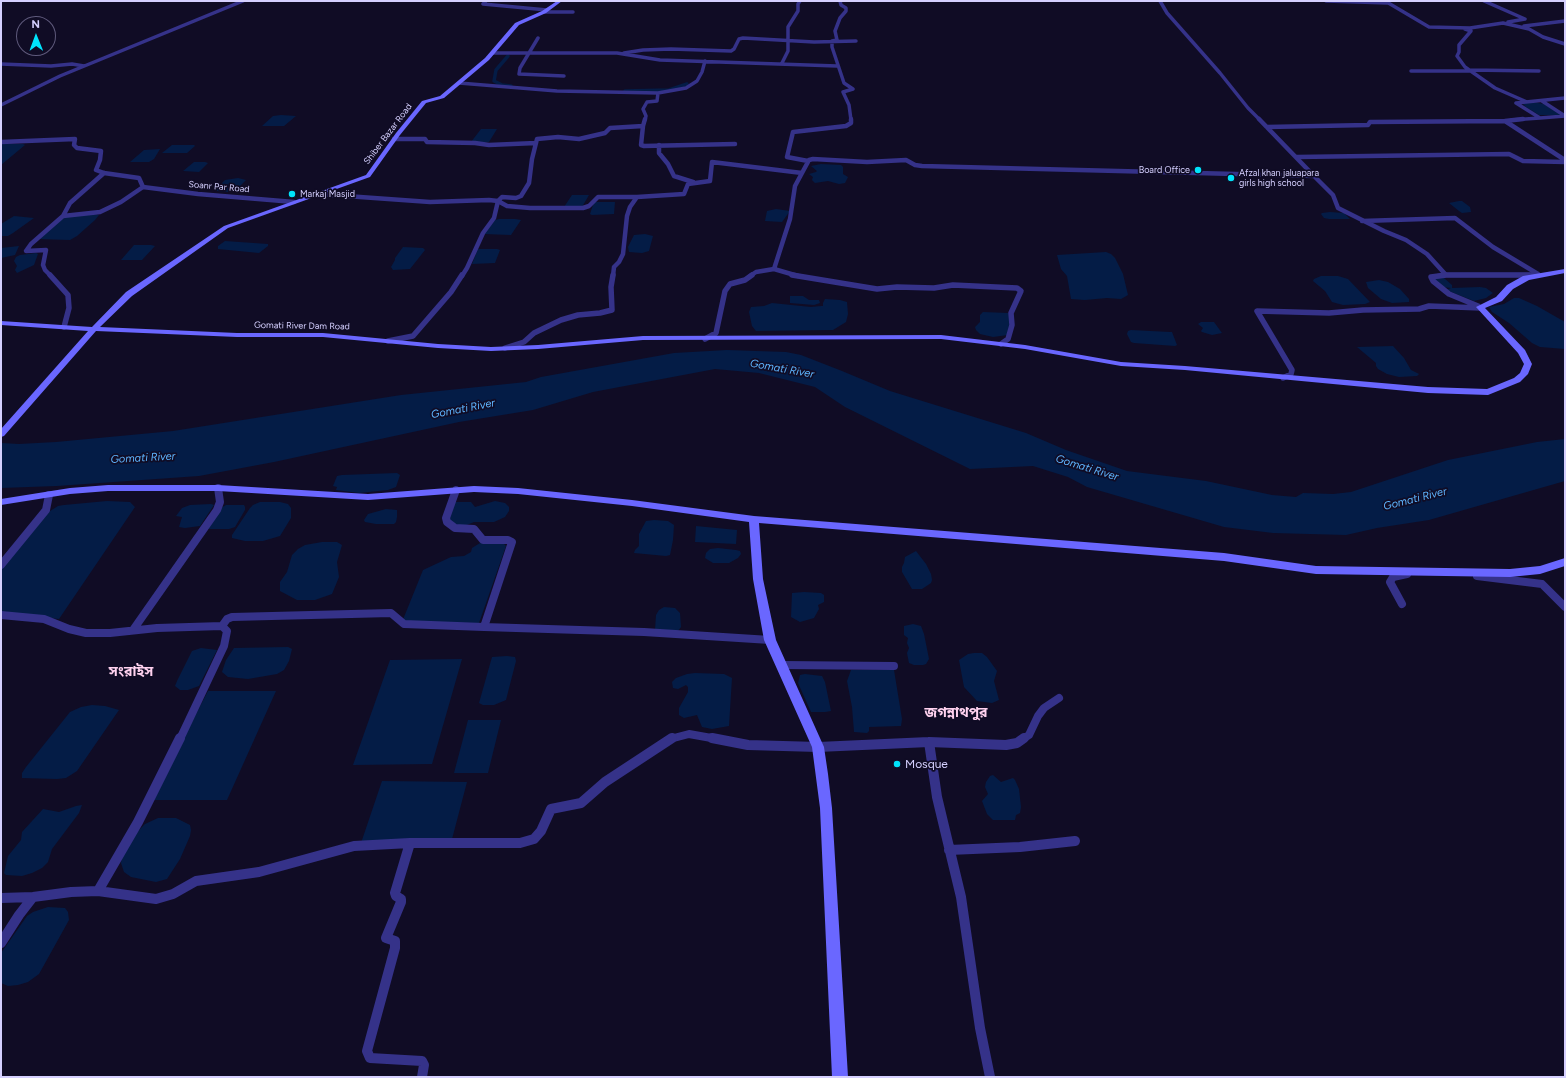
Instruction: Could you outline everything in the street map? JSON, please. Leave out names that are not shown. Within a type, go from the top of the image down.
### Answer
[{"type":"street","points":[[1,106],[48,81],[243,1]]},
{"type":"street","points":[[486,1],[483,4],[546,11],[573,12]]},
{"type":"street","name":"Shiber Bazar Road","points":[[1,434],[94,329],[129,294],[222,229],[368,176],[394,139],[424,102],[442,97],[493,53],[517,24],[546,11],[560,1]]},
{"type":"street","points":[[782,63],[788,51],[787,40],[789,26],[798,11],[798,4],[800,1]]},
{"type":"street","points":[[832,41],[837,40],[835,31],[840,18],[846,11],[846,8],[841,5],[840,1]]},
{"type":"street","points":[[1160,1],[1167,13],[1220,73],[1248,108],[1297,157],[1333,196],[1338,208],[1362,221],[1406,240],[1427,254],[1446,275]]},
{"type":"street","points":[[1326,1],[1387,2],[1429,27],[1461,28],[1525,19],[1484,1]]},
{"type":"street","points":[[1520,27],[1565,21]]},
{"type":"street","points":[[1505,23],[1529,29],[1543,37],[1565,44]]},
{"type":"street","points":[[1461,28],[1471,31],[1459,45],[1459,52],[1457,56],[1470,71],[1495,88],[1527,102]]},
{"type":"street","points":[[538,38],[520,68],[520,75],[564,76]]},
{"type":"street","points":[[493,53],[617,53],[644,50],[704,49],[732,51],[741,38],[856,41]]},
{"type":"street","points":[[1554,40],[1565,39]]},
{"type":"street","points":[[832,41],[832,47],[844,83],[853,89],[843,92],[849,105],[851,123],[846,126],[793,132],[787,157],[808,161],[813,159],[867,162],[906,160],[910,161],[914,165],[922,166],[1314,176]]},
{"type":"street","points":[[617,53],[660,60],[838,66]]},
{"type":"street","points":[[458,83],[556,91],[658,93],[686,88],[697,81],[702,72],[705,61]]},
{"type":"street","points":[[1,64],[54,66],[72,64],[84,66]]},
{"type":"street","points":[[1411,71],[1539,71]]},
{"type":"street","points":[[658,93],[657,101],[647,102],[644,109],[646,116],[641,144],[648,146],[735,144]]},
{"type":"street","points":[[1540,118],[1516,104],[1565,98]]},
{"type":"street","points":[[1542,101],[1565,116]]},
{"type":"street","points":[[1267,127],[1368,125],[1370,122],[1505,121],[1565,116]]},
{"type":"street","points":[[1505,121],[1565,161]]},
{"type":"street","points":[[388,341],[413,336],[451,292],[467,268],[483,233],[494,218],[498,201],[502,198],[516,198],[522,195],[529,183],[537,139],[558,137],[579,139],[605,133],[610,128],[643,126]]},
{"type":"street","points":[[1,142],[75,139],[74,145],[77,148],[101,151],[100,160],[96,170],[104,173],[139,178],[143,187],[121,202],[100,212],[63,216]]},
{"type":"street","points":[[394,139],[425,139],[427,142],[475,143],[489,145],[536,143]]},
{"type":"street","points":[[659,145],[659,153],[668,164],[674,176],[694,183]]},
{"type":"street","points":[[1297,157],[1506,154],[1511,155],[1519,161],[1565,161]]},
{"type":"street","points":[[774,269],[790,219],[795,186],[808,161]]},
{"type":"street","points":[[318,194],[430,202],[490,200],[498,201],[502,205],[516,207],[583,208],[590,206],[598,197],[684,194],[688,184],[710,181],[711,163],[714,162],[802,173]]},
{"type":"street","points":[[64,327],[69,308],[68,295],[65,288],[49,276],[45,270],[43,265],[46,250],[26,251],[31,244],[63,216],[70,203],[104,173]]},
{"type":"street","name":"Soanr Par Road","points":[[143,187],[198,194],[294,202]]},
{"type":"street","points":[[504,349],[524,342],[534,333],[561,320],[578,315],[600,313],[612,310],[611,287],[614,267],[619,262],[623,254],[627,216],[630,207],[637,196]]},
{"type":"street","points":[[1362,221],[1455,218],[1493,247],[1538,275]]},
{"type":"street","points":[[706,339],[716,333],[725,291],[730,284],[745,280],[756,272],[774,269],[792,275],[877,289],[897,287],[934,288],[953,285],[1017,288],[1021,291],[1011,312],[1012,325],[1008,339],[1001,344]]},
{"type":"street","points":[[1283,378],[1291,374],[1292,370],[1258,311],[1329,313],[1363,310],[1419,309],[1429,306],[1480,308],[1499,299],[1510,287],[1526,278],[1565,271]]},
{"type":"street","points":[[1480,308],[1449,294],[1437,285],[1431,277],[1446,275],[1538,275]]},
{"type":"street","name":"Gomati River Dam Road","points":[[1,323],[94,329],[237,335],[324,335],[438,346],[504,349],[559,346],[643,338],[941,338],[1001,344],[1121,364],[1185,368],[1428,390],[1488,392],[1507,385],[1524,374],[1528,364],[1522,352],[1480,308]]},
{"type":"street","points":[[1,502],[49,494],[108,488],[218,488],[368,497],[456,490],[518,491],[632,503],[754,519],[1224,556],[1316,570],[1510,573],[1540,570],[1565,562]]},
{"type":"street","points":[[133,630],[217,510],[220,502],[218,488]]},
{"type":"street","points":[[456,490],[446,518],[447,522],[455,528],[474,528],[483,540],[508,540],[512,542],[484,627]]},
{"type":"street","points":[[1,565],[46,510],[49,494]]},
{"type":"street","points":[[754,519],[758,579],[770,640],[818,747],[826,808],[840,1077]]},
{"type":"street","points":[[1448,571],[1459,575]]},
{"type":"street","points":[[1402,604],[1390,582],[1393,577],[1411,574],[1483,576],[1542,584],[1564,606]]},
{"type":"street","points":[[1,615],[44,619],[69,629],[86,633],[110,633],[133,630],[222,626],[232,617],[391,613],[404,624],[644,632],[770,640]]},
{"type":"street","points":[[98,891],[142,815],[224,646],[227,631],[222,626]]},
{"type":"street","points":[[782,665],[894,666]]},
{"type":"street","points":[[1,898],[33,897],[71,892],[98,891],[156,899],[173,894],[196,881],[259,872],[354,846],[410,843],[520,843],[534,839],[541,831],[551,809],[581,803],[605,782],[672,738],[680,735],[689,734],[748,745],[818,747],[929,742],[1006,745],[1017,743],[1029,735],[1035,720],[1044,708],[1059,698]]},
{"type":"street","points":[[929,742],[937,796],[949,850],[962,897],[980,1028],[990,1077]]},
{"type":"street","points":[[949,850],[1020,848],[1075,841]]},
{"type":"street","points":[[410,843],[395,893],[396,896],[401,899],[401,902],[386,938],[395,941],[395,944],[367,1055],[370,1058],[422,1061],[424,1065],[422,1077]]},
{"type":"street","points":[[1,942],[18,915],[33,897]]},
{"type":"water","points":[[1533,102],[1544,104],[1561,115],[1539,115],[1522,103]]},
{"type":"water","points":[[273,116],[296,116],[284,126],[262,126]]},
{"type":"water","points":[[481,129],[497,129],[489,142],[471,142]]},
{"type":"water","points":[[1,144],[23,144],[25,145],[1,165]]},
{"type":"water","points":[[172,145],[195,146],[187,153],[162,153]]},
{"type":"water","points":[[160,149],[154,159],[149,162],[130,162],[144,150]]},
{"type":"water","points":[[194,162],[208,163],[199,172],[183,171]]},
{"type":"water","points":[[821,164],[841,165],[843,167],[843,174],[848,177],[845,183],[839,184],[828,181],[815,183],[812,180],[813,177],[809,174],[817,171],[811,166]]},
{"type":"water","points":[[238,178],[246,180],[235,191],[217,191],[217,188],[225,180]]},
{"type":"water","points":[[572,195],[589,195],[582,207],[564,207]]},
{"type":"water","points":[[1462,201],[1470,207],[1471,212],[1462,213],[1449,203]]},
{"type":"water","points":[[594,202],[615,202],[614,214],[590,214]]},
{"type":"water","points":[[776,209],[790,211],[782,222],[765,221],[767,211]]},
{"type":"water","points":[[1330,212],[1344,213],[1350,219],[1329,219],[1324,218],[1321,214]]},
{"type":"water","points":[[99,215],[77,236],[70,240],[37,239],[66,216]]},
{"type":"water","points":[[14,216],[34,218],[8,236],[1,236],[1,224]]},
{"type":"water","points":[[495,220],[521,220],[511,235],[484,234]]},
{"type":"water","points":[[645,234],[653,236],[649,251],[642,253],[629,252],[628,247],[634,235]]},
{"type":"water","points":[[225,241],[268,244],[268,246],[259,253],[218,249],[218,246]]},
{"type":"water","points":[[134,245],[155,246],[142,260],[121,260]]},
{"type":"water","points":[[19,246],[15,255],[1,258],[1,248]]},
{"type":"water","points":[[403,247],[423,248],[425,250],[410,269],[393,270],[391,267],[395,258]]},
{"type":"water","points":[[478,249],[500,250],[495,263],[472,264]]},
{"type":"water","points":[[1106,252],[1115,258],[1123,274],[1128,295],[1121,299],[1071,299],[1067,276],[1061,269],[1057,255]]},
{"type":"water","points":[[36,253],[38,254],[34,265],[17,273],[15,270],[17,266],[14,261],[16,257]]},
{"type":"water","points":[[1321,276],[1338,276],[1348,279],[1370,302],[1365,304],[1343,305],[1332,302],[1325,291],[1313,281]]},
{"type":"water","points":[[1434,277],[1444,278],[1452,285],[1452,288],[1480,287],[1486,288],[1493,293],[1486,298],[1474,301],[1446,290],[1451,288],[1442,287],[1434,280]]},
{"type":"water","points":[[1379,280],[1388,282],[1400,289],[1409,299],[1409,302],[1392,303],[1381,299],[1368,288],[1366,282]]},
{"type":"water","points":[[790,296],[803,296],[809,300],[819,300],[820,303],[814,305],[790,303]]},
{"type":"water","points":[[1514,298],[1519,298],[1537,306],[1565,322],[1565,349],[1540,347],[1532,343],[1509,323],[1492,312],[1489,307],[1504,304]]},
{"type":"water","points":[[825,299],[847,302],[848,314],[846,322],[833,330],[756,331],[752,326],[749,312],[751,307],[764,306],[772,303],[811,307],[823,306]]},
{"type":"water","points":[[983,312],[1008,313],[1010,316],[1010,328],[1008,335],[993,337],[980,334],[975,327],[980,322],[980,315]]},
{"type":"water","points":[[1201,322],[1214,322],[1222,333],[1212,335],[1202,332],[1201,331],[1203,328],[1198,324]]},
{"type":"water","points":[[1128,331],[1172,332],[1177,345],[1134,343],[1131,342],[1127,334]]},
{"type":"water","points":[[1393,346],[1404,358],[1411,370],[1419,374],[1417,376],[1399,377],[1387,374],[1378,369],[1376,363],[1357,347]]},
{"type":"water","name":"Gomati River","points":[[727,350],[786,352],[801,355],[890,391],[1026,433],[1066,450],[1127,471],[1206,481],[1272,495],[1296,497],[1303,493],[1333,494],[1351,492],[1448,460],[1537,442],[1565,439],[1565,481],[1429,520],[1377,528],[1346,535],[1273,533],[1224,527],[1087,487],[1068,477],[1033,466],[970,469],[845,407],[815,387],[759,373],[715,369],[593,392],[533,410],[459,422],[274,462],[199,476],[57,486],[1,488],[1,443],[19,444],[56,442],[173,431],[401,395],[526,382],[541,377],[674,353]]},
{"type":"water","points":[[397,473],[400,475],[396,487],[388,490],[359,493],[336,490],[337,487],[333,486],[337,476]]},
{"type":"water","points":[[107,501],[130,502],[135,507],[59,619],[1,613],[1,568],[47,513],[58,506]]},
{"type":"water","points":[[495,501],[505,503],[509,507],[509,511],[505,517],[494,522],[474,522],[462,527],[450,521],[450,507],[452,502],[471,502],[475,507]]},
{"type":"water","points":[[260,502],[280,502],[288,504],[291,508],[291,518],[280,536],[263,541],[245,541],[232,538],[232,535],[250,508]]},
{"type":"water","points":[[190,505],[214,505],[200,526],[185,528],[179,527],[182,517],[176,516],[182,508]]},
{"type":"water","points":[[226,505],[244,505],[245,507],[245,510],[235,527],[229,529],[208,529],[221,508]]},
{"type":"water","points":[[386,509],[397,510],[396,522],[394,524],[376,524],[365,522],[364,520],[368,514]]},
{"type":"water","points":[[646,521],[668,521],[674,525],[670,555],[666,556],[634,553],[639,546],[639,534]]},
{"type":"water","points":[[696,526],[737,530],[736,544],[695,542]]},
{"type":"water","points":[[322,542],[337,542],[342,545],[337,562],[339,577],[332,594],[315,600],[297,600],[280,591],[280,582],[287,572],[292,555],[305,545]]},
{"type":"water","points":[[480,543],[504,544],[506,546],[479,623],[402,622],[423,570],[451,557],[464,556],[471,552],[472,548]]},
{"type":"water","points":[[718,548],[740,551],[741,554],[738,558],[729,563],[713,563],[705,558],[706,553],[710,549]]},
{"type":"water","points":[[916,551],[926,564],[932,580],[931,583],[922,589],[912,589],[902,572],[905,557]]},
{"type":"water","points":[[792,593],[821,593],[824,595],[824,602],[818,605],[819,609],[814,618],[800,622],[791,617]]},
{"type":"water","points":[[664,607],[675,608],[680,613],[681,627],[678,631],[655,630],[656,615],[659,610]]},
{"type":"water","points":[[913,624],[921,626],[924,634],[929,659],[926,664],[923,665],[914,665],[909,663],[907,653],[909,648],[907,643],[908,638],[904,635],[904,626]]},
{"type":"water","points":[[288,647],[292,649],[289,661],[284,670],[277,674],[248,679],[228,677],[222,672],[226,660],[234,648]]},
{"type":"water","points":[[201,648],[217,650],[199,686],[188,690],[180,690],[175,686],[192,651]]},
{"type":"water","points":[[982,653],[987,657],[997,671],[994,681],[999,700],[992,703],[977,701],[964,687],[959,660],[968,654]]},
{"type":"water","points":[[492,657],[515,657],[516,661],[506,700],[494,705],[483,705],[479,703]]},
{"type":"water","points":[[462,659],[432,764],[353,765],[390,660]]},
{"type":"water","points":[[851,670],[894,670],[902,719],[901,726],[869,727],[869,731],[867,733],[854,732],[852,707],[847,681]]},
{"type":"water","points":[[695,673],[724,674],[732,678],[729,726],[712,729],[702,727],[697,715],[684,718],[679,715],[679,708],[688,692],[688,687],[686,685],[678,689],[673,688],[672,682],[676,678]]},
{"type":"water","points":[[805,674],[822,676],[825,682],[831,711],[811,712],[798,683],[800,675]]},
{"type":"water","points":[[208,691],[276,691],[227,800],[151,800]]},
{"type":"water","points":[[92,705],[105,706],[119,710],[77,771],[66,778],[22,778],[22,773],[26,767],[70,712],[81,707]]},
{"type":"water","points":[[468,720],[501,720],[488,773],[454,773]]},
{"type":"water","points":[[993,775],[1001,782],[1013,778],[1015,780],[1019,789],[1021,807],[1020,813],[1016,815],[1015,820],[993,820],[987,814],[982,801],[988,794],[985,787],[986,782],[990,776]]},
{"type":"water","points":[[382,781],[467,782],[451,843],[361,843]]},
{"type":"water","points":[[82,805],[79,813],[52,849],[48,862],[42,868],[22,876],[6,875],[4,873],[8,856],[21,840],[22,832],[43,809],[59,812]]},
{"type":"water","points":[[158,818],[176,818],[190,825],[190,836],[180,859],[167,879],[156,882],[131,877],[124,872],[121,863],[122,857],[137,832],[145,824]]},
{"type":"water","points":[[48,907],[65,908],[68,912],[69,920],[39,974],[28,982],[18,985],[8,986],[1,983],[1,953],[27,916],[33,912]]},
{"type":"waterway","points":[[508,56],[496,70],[494,81],[502,85],[511,86]]},
{"type":"waterway","points":[[625,91],[669,90],[687,84]]},
{"type":"place","name":"Board Office","points":[[1198,170]]},
{"type":"place","name":"Afzal khan jaluapara girls high school","points":[[1231,178]]},
{"type":"place","name":"Markaj Masjid","points":[[292,194]]},
{"type":"place","name":"Mosque","points":[[897,764]]},
{"type":"district","name":"সংরাইস","points":[[131,672]]},
{"type":"district","name":"জগন্নাথপুর","points":[[956,713]]}]
